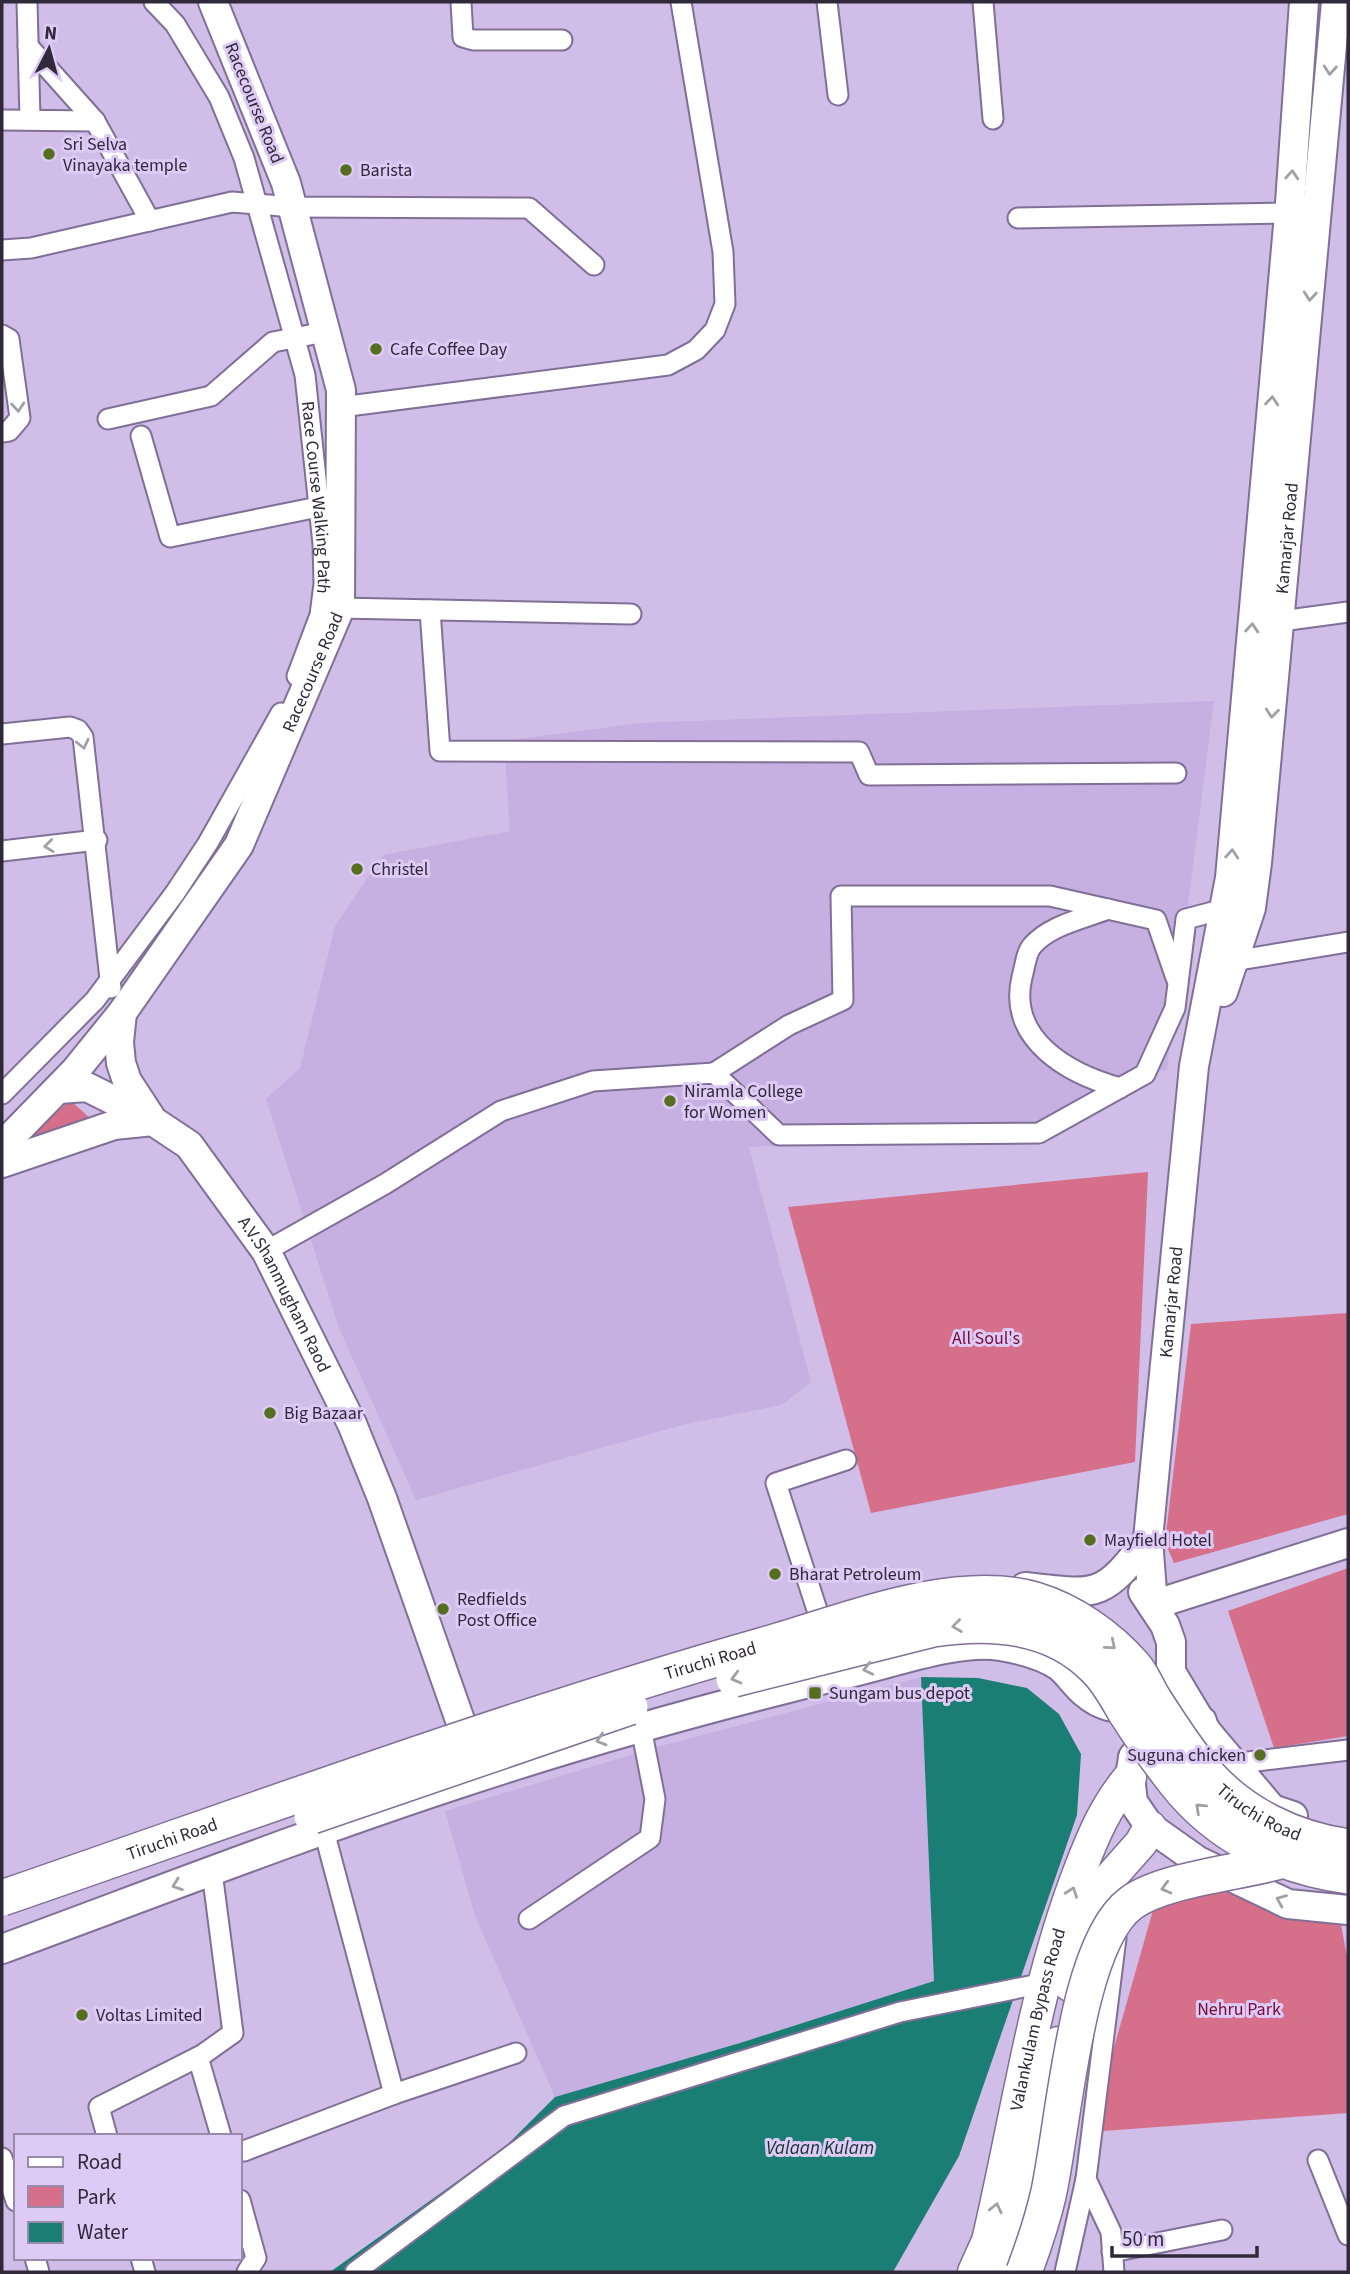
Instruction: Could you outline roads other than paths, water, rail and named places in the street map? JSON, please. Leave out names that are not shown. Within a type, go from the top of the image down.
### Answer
[{"type":"highway","name":"Tiruchi Road","points":[[2,1898],[504,1723],[620,1686],[923,1601],[1007,1594],[1038,1601],[1067,1614],[1093,1629],[1122,1654],[1137,1669],[1203,1769],[1235,1800],[1271,1824],[1304,1837],[1348,1847]]},
{"type":"highway","name":"Tiruchi Road","points":[[2,1924],[631,1707],[789,1663],[965,1624],[998,1623],[1043,1634],[1096,1668],[1177,1784],[1222,1827],[1280,1861],[1348,1876]]},
{"type":"highway","points":[[1024,2272],[1048,2196],[1074,2041],[1100,1947],[1114,1918],[1133,1901],[1154,1891],[1280,1861]]},
{"type":"main road","name":"Valankulam Bypass Road","points":[[974,2272],[988,2241],[1044,1983],[1069,1897],[1096,1829],[1131,1767]]},
{"type":"main road","name":"Valankulam Bypass Road","points":[[1001,2272],[1031,2169],[1071,1981],[1102,1887],[1146,1835]]},
{"type":"street","points":[[27,2],[30,119]]},
{"type":"street","name":"Race Course Walking Path","points":[[2,1094],[95,1000],[175,893],[274,729],[320,615],[330,504],[306,375],[296,338],[244,158],[219,97],[175,24],[154,2]]},
{"type":"street","name":"Racecourse Road","points":[[2,1146],[59,1089],[122,1013],[239,845],[340,608],[330,504],[341,390],[286,183],[213,2]]},
{"type":"street","points":[[461,2],[464,37],[473,40],[562,40]]},
{"type":"street","points":[[341,407],[668,365],[696,351],[715,330],[725,304],[723,252],[681,2]]},
{"type":"street","points":[[827,2],[838,95]]},
{"type":"street","points":[[983,2],[993,119]]},
{"type":"street","name":"Kamarjar Road","points":[[1153,1605],[1148,1539],[1194,1066],[1230,878],[1289,213],[1304,2]]},
{"type":"street","name":"Kamarjar Road","points":[[1194,1066],[1251,908],[1281,621],[1336,2]]},
{"type":"street","points":[[29,46],[95,121],[150,221]]},
{"type":"street","points":[[2,120],[95,121]]},
{"type":"street","points":[[2,250],[31,248],[232,202],[293,207],[528,208],[594,265]]},
{"type":"street","points":[[1018,218],[1289,213]]},
{"type":"street","points":[[108,419],[211,397],[272,342],[326,332]]},
{"type":"street","points":[[2,335],[9,339],[20,418],[9,431],[2,432]]},
{"type":"street","points":[[141,436],[170,537],[330,504]]},
{"type":"street","points":[[340,608],[631,614]]},
{"type":"street","points":[[430,610],[440,751],[859,752],[869,775],[1176,773]]},
{"type":"street","points":[[1281,621],[1348,612]]},
{"type":"street","points":[[2,734],[70,727],[78,730],[83,737],[97,840],[108,982],[122,1013]]},
{"type":"street","points":[[2,851],[97,840]]},
{"type":"street","points":[[266,1251],[385,1184],[501,1111],[593,1081],[714,1073],[789,1025],[843,1000],[841,896],[1050,896],[1156,920],[1178,983]]},
{"type":"street","points":[[1108,909],[1047,932],[1030,948],[1021,984],[1024,1024],[1049,1056],[1087,1079],[1120,1088]]},
{"type":"street","points":[[714,1073],[779,1135],[1038,1133],[1145,1074],[1175,1008],[1186,919],[1224,909]]},
{"type":"street","points":[[1233,961],[1348,942]]},
{"type":"street","name":"A.V.Shanmugham Raod","points":[[122,1013],[121,1063],[127,1081],[153,1121],[189,1145],[266,1251],[358,1437],[461,1723]]},
{"type":"street","points":[[59,1089],[86,1087],[104,1093],[153,1121]]},
{"type":"street","points":[[2,1163],[114,1125],[153,1121]]},
{"type":"street","points":[[819,1616],[776,1483],[846,1460]]},
{"type":"street","points":[[1061,1667],[1058,1652],[1062,1624],[1075,1601],[1099,1588],[1148,1539]]},
{"type":"street","points":[[1153,1605],[1348,1543]]},
{"type":"street","points":[[2,1882],[461,1723],[819,1616],[965,1582],[1099,1588],[1128,1584],[1142,1591],[1153,1605],[1171,1642],[1171,1672],[1164,1687],[1150,1700],[1135,1706],[1098,1702]]},
{"type":"street","points":[[2,1948],[476,1778],[641,1728],[943,1651],[996,1645],[1032,1653],[1061,1667],[1098,1702],[1131,1767],[1133,1802],[1146,1835],[1117,1928],[1087,2179],[1065,2272]]},
{"type":"street","points":[[1171,1672],[1232,1764],[1272,1809],[1307,1821],[1348,1830]]},
{"type":"street","points":[[1131,1767],[1153,1732],[1202,1721]]},
{"type":"street","points":[[529,1919],[650,1838],[655,1799],[641,1728]]},
{"type":"street","points":[[1232,1764],[1348,1750]]},
{"type":"street","points":[[1182,1850],[1227,1844],[1252,1828],[1272,1809]]},
{"type":"street","points":[[324,1831],[394,2094]]},
{"type":"street","points":[[1146,1835],[1182,1850],[1198,1861],[1288,1904],[1348,1910]]},
{"type":"street","points":[[106,2134],[99,2108],[198,2057],[233,2033],[212,1872]]},
{"type":"street","points":[[355,2272],[564,2116],[901,2012],[1044,1983]]},
{"type":"street","points":[[244,2151],[394,2094],[516,2053]]},
{"type":"street","points":[[198,2057],[220,2134]]},
{"type":"street","points":[[2,2158],[14,2195]]},
{"type":"street","points":[[1318,2160],[1348,2235]]},
{"type":"street","points":[[1087,2179],[1111,2232],[1114,2272]]},
{"type":"street","points":[[242,2207],[257,2258],[247,2272]]},
{"type":"street","points":[[1112,2252],[1222,2230]]},
{"type":"water","name":"Valaan Kulam","points":[[921,1677],[978,1678],[1027,1688],[1059,1714],[1081,1754],[1077,1815],[959,2156],[893,2272],[330,2272],[504,2148],[555,2097],[740,2043],[934,1981]]},
{"type":"place","name":"Sri Selva Vinayaka temple","points":[[49,154]]},
{"type":"place","name":"Barista","points":[[346,170]]},
{"type":"place","name":"Cafe Coffee Day","points":[[376,349]]},
{"type":"place","name":"Christel","points":[[357,869]]},
{"type":"place","name":"Niramla College for Women","points":[[670,1101]]},
{"type":"place","name":"Big Bazaar","points":[[270,1413]]},
{"type":"place","name":"Mayfield Hotel","points":[[1090,1540]]},
{"type":"place","name":"Bharat Petroleum","points":[[775,1574]]},
{"type":"place","name":"Redfields Post Office","points":[[443,1609]]},
{"type":"place","name":"Sungam bus depot","points":[[815,1693]]},
{"type":"place","name":"Suguna chicken","points":[[1260,1755]]},
{"type":"place","name":"Voltas Limited","points":[[82,2015]]},
{"type":"park label","name":"All Soul's","points":[[986,1338]]},
{"type":"park label","name":"Nehru Park","points":[[1239,2009]]}]
